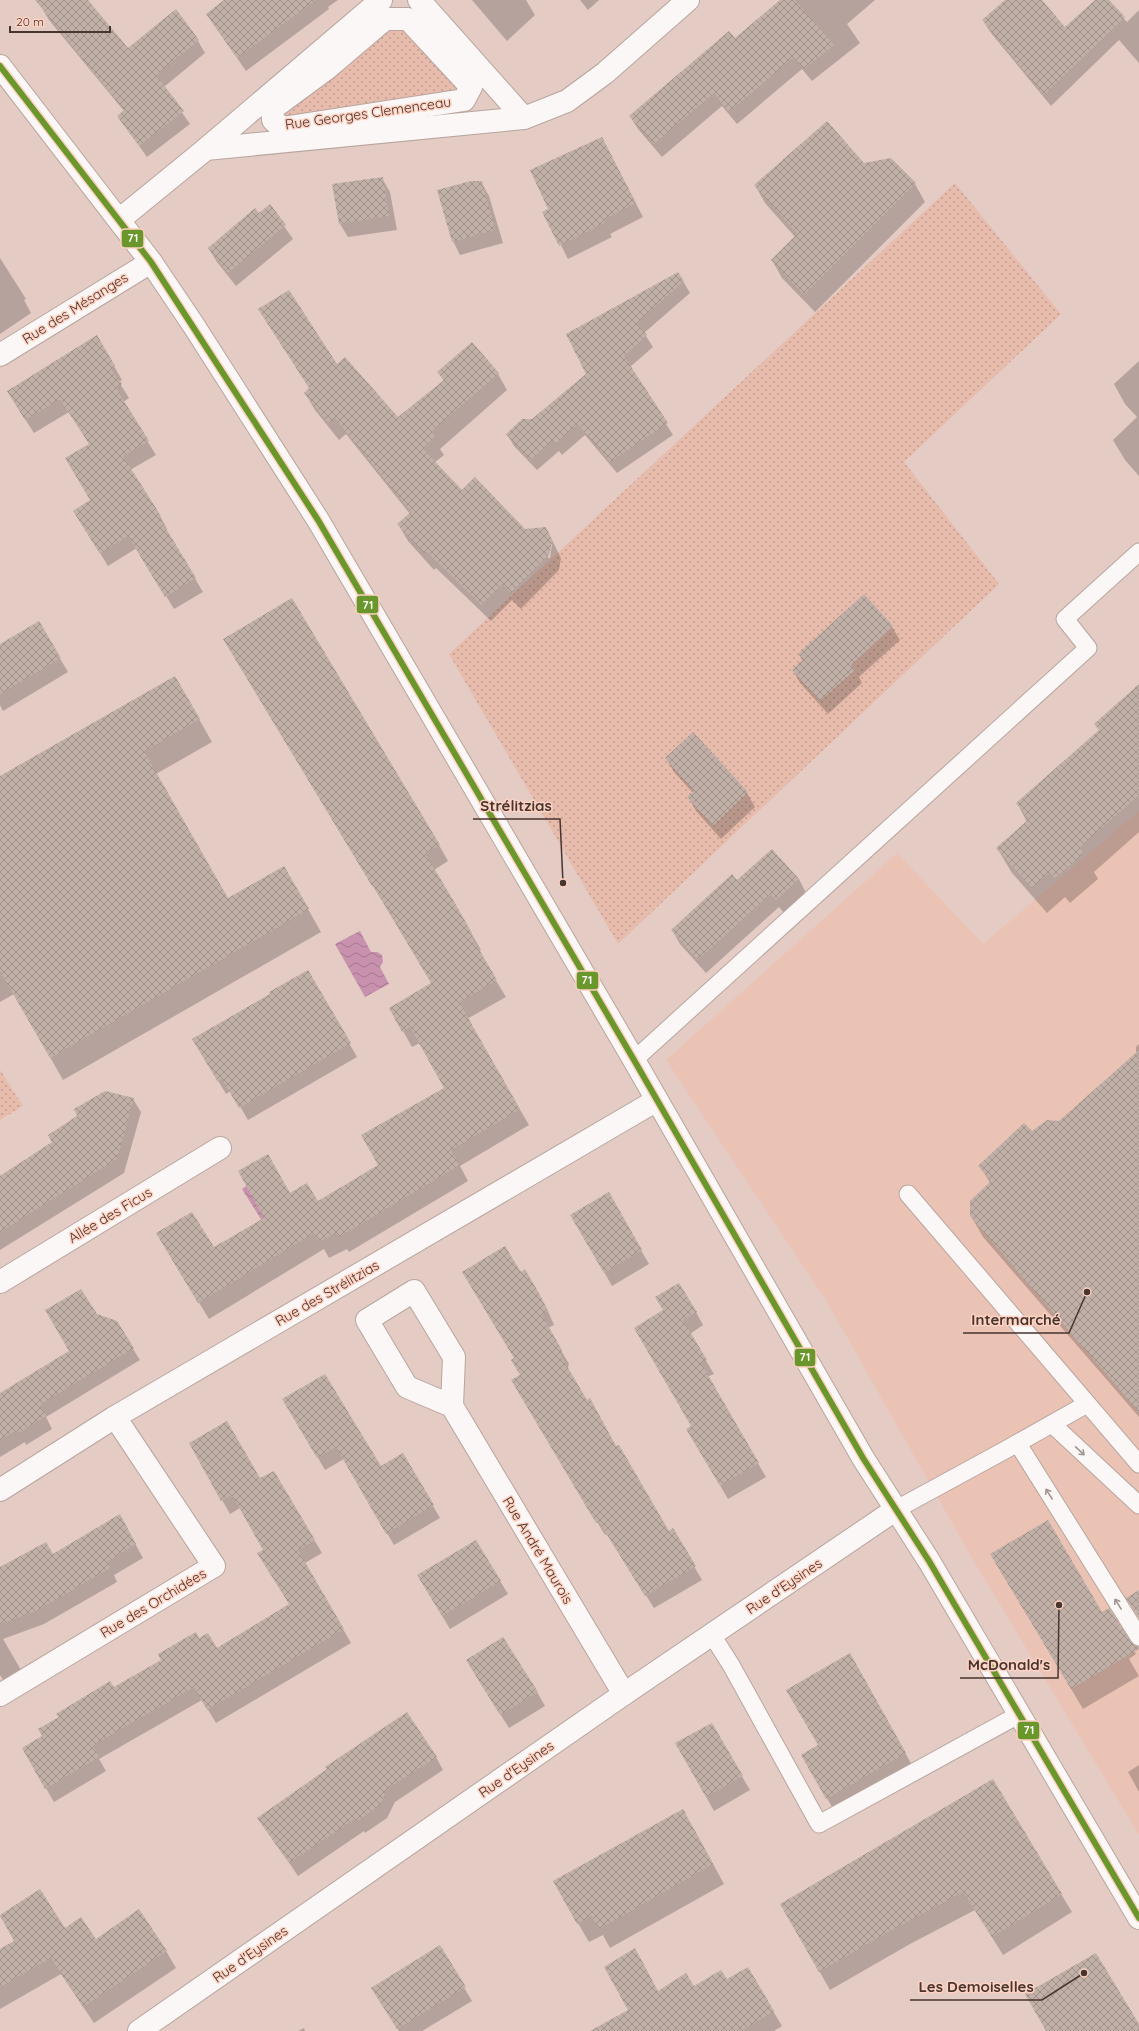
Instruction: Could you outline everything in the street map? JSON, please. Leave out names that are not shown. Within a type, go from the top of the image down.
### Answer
[{"type":"street","points":[[120,220],[381,0]]},
{"type":"street","points":[[419,0],[524,118]]},
{"type":"street","name":"Rue Georges Clemenceau","points":[[206,149],[524,118],[567,101],[605,73],[688,0]]},
{"type":"street","name":"Rue Georges Clemenceau","points":[[385,19],[408,19],[471,87],[464,100],[282,128],[273,120],[272,109],[325,70],[385,19]]},
{"type":"street","points":[[0,66],[151,262],[194,326],[318,520],[634,1060],[863,1458],[929,1561],[1139,1918]]},
{"type":"street","name":"Rue des Mésanges","points":[[0,355],[151,262]]},
{"type":"street","name":"Rue des Strélitzias","points":[[0,1490],[115,1417],[657,1100]]},
{"type":"street","name":"Allée des Ficus","points":[[0,1282],[220,1148]]},
{"type":"street","points":[[414,1291],[454,1357],[452,1406],[407,1387],[367,1320],[414,1291]]},
{"type":"street","name":"Rue André Maurois","points":[[452,1406],[624,1694]]},
{"type":"street","name":"Rue des Orchidées","points":[[0,1695],[214,1566],[115,1417]]},
{"type":"street","name":"Rue d'Eysines","points":[[139,2031],[624,1694],[895,1510]]},
{"type":"lane","points":[[634,1060],[1088,648],[1065,619],[1139,552]]},
{"type":"lane","points":[[908,1194],[1139,1464]]},
{"type":"lane","points":[[895,1510],[1018,1444],[1087,1404]]},
{"type":"lane","points":[[1052,1424],[1139,1506]]},
{"type":"lane","points":[[1018,1444],[1139,1637]]},
{"type":"lane","points":[[712,1635],[731,1665],[819,1824],[1020,1714]]},
{"type":"shaded area","points":[[381,27],[411,29],[465,89],[290,119],[282,114]]},
{"type":"shaded area","points":[[955,183],[1061,314],[904,462],[999,584],[618,944],[449,654]]},
{"type":"shaded area","points":[[1139,811],[1139,1835],[972,1558],[827,1302],[666,1060],[897,853],[983,944]]},
{"type":"shaded area","points":[[0,1070],[23,1106],[0,1120]]},
{"type":"water","points":[[360,931],[371,952],[377,952],[382,955],[383,962],[380,967],[389,984],[365,997],[335,944]]},
{"type":"water","points":[[251,1183],[254,1187],[269,1232],[242,1189]]},
{"type":"building","points":[[35,0],[88,0],[128,48],[176,9],[199,40],[156,75],[184,111],[139,146],[117,116],[124,110]]},
{"type":"building","points":[[224,0],[316,0],[237,58],[206,14]]},
{"type":"building","points":[[780,0],[795,0],[834,45],[804,69],[794,57],[729,112],[714,93],[654,144],[629,116],[729,31],[735,38]]},
{"type":"building","points":[[1005,0],[1042,0],[1065,27],[1095,0],[1109,0],[1125,17],[1044,95],[982,20]]},
{"type":"building","points":[[827,121],[864,163],[891,158],[916,183],[804,295],[771,260],[797,234],[754,185]]},
{"type":"building","points":[[602,137],[636,203],[603,220],[605,223],[559,246],[542,212],[548,209],[530,170]]},
{"type":"building","points":[[383,177],[389,216],[339,224],[332,184]]},
{"type":"building","points":[[471,181],[482,181],[495,230],[452,242],[437,190]]},
{"type":"building","points":[[270,204],[286,225],[228,273],[208,248],[255,208],[259,213]]},
{"type":"building","points":[[678,272],[684,281],[637,323],[647,335],[624,356],[668,423],[610,462],[578,424],[555,444],[552,441],[530,460],[506,434],[522,419],[532,419],[586,374],[566,334]]},
{"type":"building","points":[[289,290],[337,364],[345,357],[398,417],[444,380],[437,372],[472,342],[499,373],[431,432],[435,437],[422,448],[462,490],[475,477],[525,529],[546,527],[552,540],[550,553],[511,593],[502,584],[481,605],[426,551],[424,553],[397,524],[411,512],[335,418],[329,424],[304,393],[309,388],[258,309]]},
{"type":"building","points":[[97,335],[115,366],[111,369],[122,384],[116,388],[149,441],[123,456],[161,516],[159,517],[196,578],[165,597],[128,536],[100,554],[73,511],[90,500],[65,458],[89,444],[60,399],[25,420],[7,391]]},
{"type":"building","points":[[864,594],[893,626],[851,665],[855,670],[820,701],[792,670],[803,659],[798,654]]},
{"type":"building","points":[[292,598],[440,845],[425,853],[472,933],[470,934],[497,980],[459,1002],[520,1109],[451,1150],[460,1165],[339,1237],[336,1233],[319,1242],[314,1233],[198,1303],[156,1233],[192,1212],[214,1247],[264,1218],[238,1171],[268,1154],[290,1193],[307,1183],[318,1201],[378,1165],[361,1135],[444,1088],[410,1027],[402,1032],[389,1008],[431,983],[223,639]]},
{"type":"building","points":[[39,621],[61,658],[0,694],[0,644]]},
{"type":"building","points":[[175,676],[200,719],[144,751],[228,898],[284,866],[309,909],[50,1058],[0,971],[0,776]]},
{"type":"building","points":[[1139,684],[1139,795],[1079,848],[1084,853],[1055,878],[1050,872],[1032,888],[996,848],[1029,819],[1016,803],[1099,730],[1094,724]]},
{"type":"building","points":[[693,732],[748,792],[713,826],[687,797],[694,791],[665,758]]},
{"type":"building","points":[[772,849],[799,879],[776,900],[770,894],[698,960],[671,930],[732,874],[737,880]]},
{"type":"building","points":[[308,970],[351,1043],[239,1108],[222,1079],[218,1082],[192,1039],[270,994],[269,992]]},
{"type":"building","points":[[1139,1050],[1139,1412],[970,1216],[970,1201],[991,1181],[978,1166],[1024,1123],[1032,1131],[1047,1120],[1059,1121]]},
{"type":"building","points":[[105,1091],[134,1098],[117,1159],[0,1232],[0,1176],[52,1142],[48,1135],[77,1116],[74,1109]]},
{"type":"building","points":[[609,1192],[642,1250],[604,1273],[570,1215]]},
{"type":"building","points":[[505,1246],[521,1272],[525,1269],[540,1295],[548,1311],[542,1315],[562,1350],[561,1356],[587,1400],[590,1398],[616,1446],[619,1445],[669,1531],[673,1528],[696,1566],[645,1596],[599,1522],[596,1523],[511,1380],[520,1375],[511,1360],[514,1358],[462,1272]]},
{"type":"building","points":[[679,1283],[697,1312],[683,1320],[707,1360],[701,1363],[759,1463],[720,1486],[686,1429],[691,1426],[634,1328],[663,1310],[655,1297]]},
{"type":"building","points":[[81,1289],[97,1314],[117,1321],[134,1348],[47,1400],[40,1405],[46,1416],[19,1433],[17,1430],[0,1440],[0,1393],[69,1351],[45,1310]]},
{"type":"building","points":[[325,1374],[381,1466],[403,1453],[434,1505],[386,1534],[336,1447],[317,1458],[282,1399]]},
{"type":"building","points":[[227,1421],[260,1478],[274,1471],[315,1540],[298,1550],[344,1629],[207,1710],[194,1687],[93,1745],[99,1757],[45,1789],[22,1748],[42,1736],[38,1729],[59,1717],[56,1714],[110,1681],[114,1687],[161,1660],[158,1654],[196,1632],[199,1638],[208,1633],[217,1648],[289,1604],[257,1553],[263,1550],[232,1495],[221,1501],[189,1443]]},
{"type":"building","points":[[120,1514],[136,1544],[107,1562],[110,1568],[36,1611],[0,1624],[0,1567],[46,1542],[53,1554]]},
{"type":"building","points":[[1048,1520],[1102,1612],[1109,1608],[1131,1642],[1139,1647],[1139,1649],[1071,1689],[990,1554]]},
{"type":"building","points":[[476,1540],[501,1581],[442,1616],[417,1575]]},
{"type":"building","points":[[1139,1590],[1139,1618],[1126,1598]]},
{"type":"building","points":[[503,1637],[538,1692],[500,1715],[466,1660]]},
{"type":"building","points":[[850,1653],[906,1753],[826,1799],[801,1755],[818,1745],[786,1690]]},
{"type":"building","points":[[407,1712],[437,1757],[387,1789],[380,1805],[357,1821],[355,1819],[289,1863],[257,1818],[327,1769],[325,1767]]},
{"type":"building","points":[[712,1723],[743,1776],[706,1797],[675,1743]]},
{"type":"building","points":[[993,1779],[1062,1894],[992,1937],[963,1892],[899,1926],[819,1972],[780,1904]]},
{"type":"building","points":[[683,1809],[713,1864],[599,1929],[592,1916],[577,1924],[553,1881]]},
{"type":"building","points":[[40,1889],[65,1928],[81,1917],[96,1939],[139,1909],[167,1951],[83,2007],[51,1958],[0,1987],[0,1949],[14,1941],[0,1915]]},
{"type":"building","points":[[440,1945],[466,1987],[397,2029],[371,1988]]},
{"type":"building","points":[[635,1948],[658,1991],[686,1973],[694,1986],[721,1970],[727,1979],[748,1967],[774,2011],[742,2031],[590,2031],[628,2010],[604,1967]]},
{"type":"building","points":[[1096,1953],[1139,2024],[1139,2031],[1046,2031],[1025,1994]]},
{"type":"transit line","name":"71","points":[[0,66],[151,262],[318,520],[634,1060],[863,1458],[929,1561],[1139,1918]]},
{"type":"place","name":"Strélitzias","points":[[563,883]]},
{"type":"place","name":"Intermarché","points":[[1087,1292]]},
{"type":"place","name":"McDonald's","points":[[1059,1605]]},
{"type":"place","name":"Les Demoiselles","points":[[1084,1973]]}]
